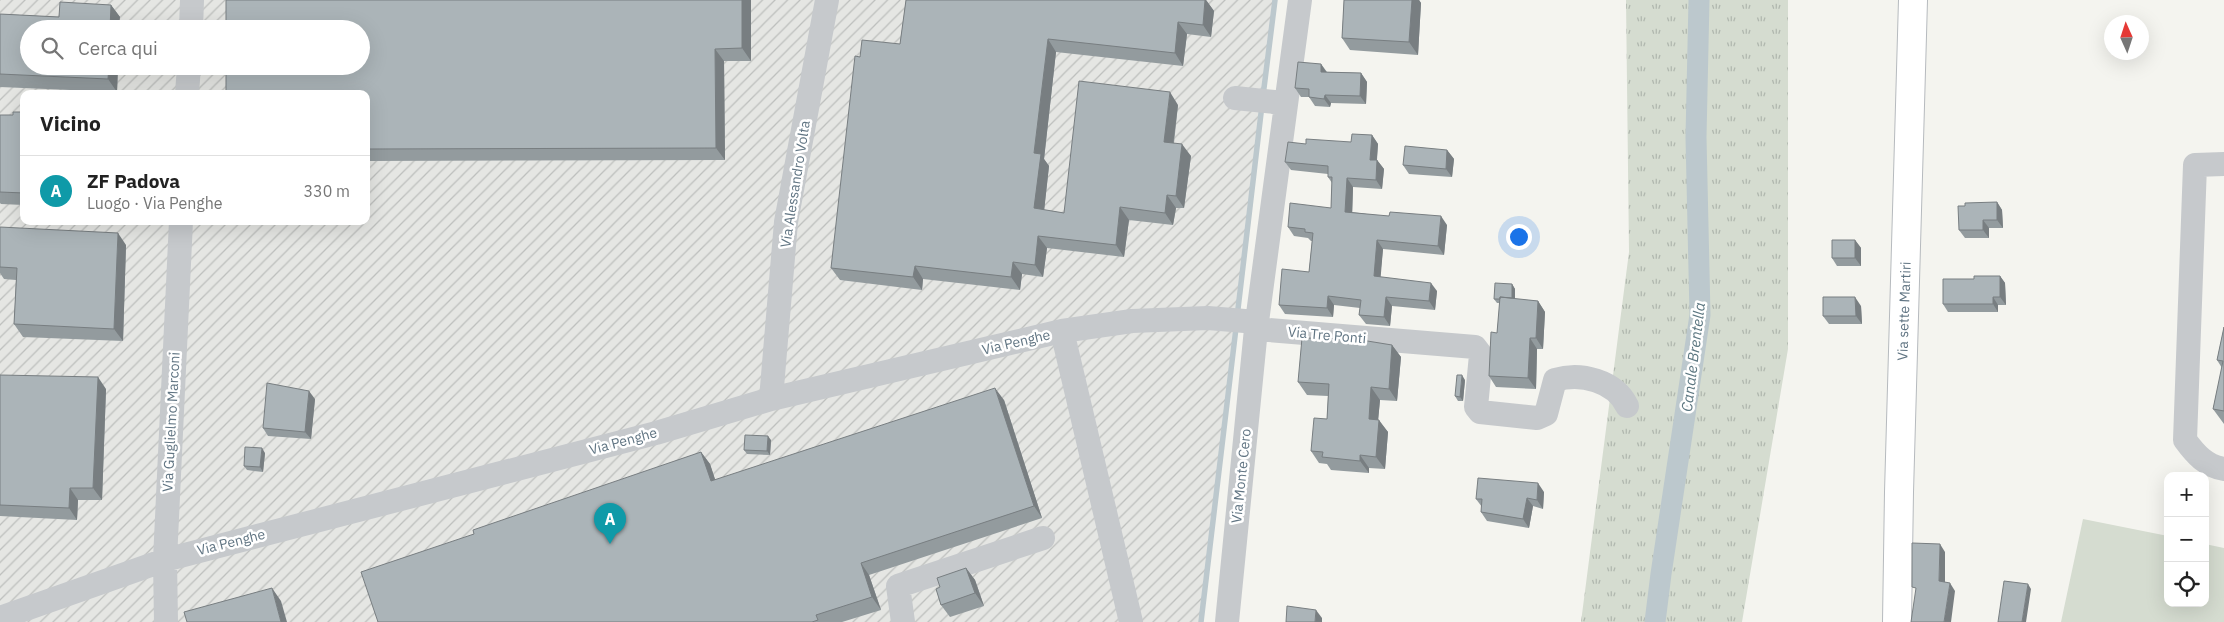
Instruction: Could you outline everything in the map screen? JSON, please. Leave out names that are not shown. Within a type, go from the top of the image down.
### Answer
[{"type":"main road","name":"Via sette Martiri","points":[[1897,622],[1898,492],[1913,0]]},
{"type":"street","points":[[191,20],[192,0]]},
{"type":"street","name":"Via Alessandro Volta","points":[[771,399],[786,222],[827,0]]},
{"type":"street","points":[[1256,326],[1284,103],[1300,0]]},
{"type":"street","points":[[187,90],[188,75]]},
{"type":"street","points":[[1235,98],[1284,103]]},
{"type":"street","points":[[2224,164],[2196,165],[2186,440],[2197,456],[2216,468],[2224,469]]},
{"type":"street","name":"Via Guglielmo Marconi","points":[[166,622],[165,560],[181,225]]},
{"type":"street","name":"Via Penghe","points":[[0,618],[165,560],[656,433],[771,399],[1062,331],[1132,321],[1208,318],[1256,326]]},
{"type":"street","name":"Via Tre Ponti","points":[[1256,326],[1475,346],[1481,355],[1476,407],[1480,412],[1537,418],[1546,414],[1555,380],[1567,377],[1606,383],[1621,394],[1627,406]]},
{"type":"street","name":"Via Monte Cero","points":[[1227,622],[1256,326]]},
{"type":"street","points":[[1062,331],[1131,622]]},
{"type":"street","points":[[903,622],[898,586],[1043,538]]},
{"type":"shaded area","points":[[0,0],[1275,0],[1200,622],[0,622]]},
{"type":"green space","points":[[1626,0],[1788,0],[1788,349],[1742,622],[1581,622],[1629,252]]},
{"type":"green space","points":[[2083,519],[2164,535],[2164,607],[2209,607],[2209,545],[2224,548],[2224,622],[2061,622]]},
{"type":"building","points":[[226,0],[742,0],[742,48],[715,49],[716,148],[370,149],[370,90],[226,90],[226,75],[370,75],[370,20],[226,20]]},
{"type":"building","points":[[906,0],[1205,0],[1203,25],[1178,22],[1175,53],[1048,39],[1034,153],[1041,154],[1034,208],[1064,213],[1079,81],[1170,92],[1164,142],[1182,144],[1176,196],[1167,195],[1165,213],[1120,207],[1116,245],[1038,236],[1035,265],[1013,262],[1011,277],[915,266],[913,277],[831,268],[855,56],[860,57],[862,40],[900,44]]},
{"type":"building","points":[[1344,0],[1412,0],[1409,42],[1342,38]]},
{"type":"building","points":[[60,2],[111,5],[110,20],[20,20],[20,75],[0,74],[0,14],[59,17]]},
{"type":"building","points":[[1298,62],[1321,64],[1321,72],[1361,73],[1360,96],[1325,95],[1324,99],[1309,97],[1309,89],[1295,88]]},
{"type":"building","points":[[22,75],[108,75],[108,79]]},
{"type":"building","points":[[13,112],[20,112],[20,193],[0,192],[0,115],[13,115]]},
{"type":"building","points":[[1352,134],[1372,135],[1370,160],[1377,160],[1376,180],[1347,178],[1345,212],[1389,216],[1390,212],[1441,216],[1438,246],[1377,240],[1374,276],[1431,283],[1429,301],[1386,297],[1384,317],[1359,315],[1361,300],[1328,296],[1327,308],[1279,305],[1282,269],[1309,272],[1313,233],[1305,232],[1305,229],[1288,227],[1290,203],[1331,208],[1332,177],[1328,177],[1328,166],[1285,162],[1288,142],[1306,144],[1306,139],[1351,142]]},
{"type":"building","points":[[1405,146],[1447,150],[1446,169],[1403,165]]},
{"type":"building","points":[[1997,202],[1997,220],[1983,220],[1983,230],[1959,230],[1958,206],[1965,206],[1965,203]]},
{"type":"building","points":[[0,227],[118,233],[114,329],[14,324],[17,268],[0,267]]},
{"type":"building","points":[[1832,240],[1855,240],[1855,258],[1832,258]]},
{"type":"building","points":[[1974,276],[2000,276],[2000,297],[1993,297],[1993,304],[1943,304],[1943,279],[1974,279]]},
{"type":"building","points":[[1495,283],[1512,284],[1512,298],[1500,297],[1500,299],[1494,299]]},
{"type":"building","points":[[1500,297],[1538,301],[1536,338],[1530,338],[1528,378],[1489,376],[1491,332],[1497,333]]},
{"type":"building","points":[[1823,297],[1855,297],[1856,316],[1823,316]]},
{"type":"building","points":[[2224,327],[2224,411],[2213,409],[2223,361],[2217,360]]},
{"type":"building","points":[[1302,338],[1355,339],[1392,345],[1389,389],[1371,387],[1369,419],[1379,420],[1376,457],[1360,455],[1360,461],[1322,457],[1323,452],[1311,451],[1314,418],[1327,419],[1329,384],[1298,382]]},
{"type":"building","points":[[0,375],[98,377],[93,488],[70,488],[69,508],[0,505]]},
{"type":"building","points":[[1457,375],[1462,375],[1460,397],[1455,396]]},
{"type":"building","points":[[267,383],[309,391],[305,432],[263,428]]},
{"type":"building","points":[[995,388],[1034,506],[861,563],[872,597],[816,615],[818,620],[812,622],[378,622],[361,572],[474,534],[473,530],[701,452],[711,481]]},
{"type":"building","points":[[745,435],[768,436],[767,451],[744,450]]},
{"type":"building","points":[[245,447],[262,448],[260,467],[244,466]]},
{"type":"building","points":[[1478,478],[1538,483],[1537,500],[1527,498],[1523,519],[1481,512],[1482,499],[1476,499]]},
{"type":"building","points":[[1912,543],[1940,544],[1939,581],[1950,583],[1944,622],[1911,622],[1916,588],[1912,587]]},
{"type":"building","points":[[966,568],[975,593],[941,605],[936,589],[940,587],[937,578]]},
{"type":"building","points":[[2004,581],[2028,584],[2022,622],[1998,622]]},
{"type":"building","points":[[272,588],[281,622],[187,622],[184,612]]},
{"type":"building","points":[[1287,606],[1316,610],[1315,622],[1286,622]]},
{"type":"waterway","points":[[1263,96],[1275,0]]},
{"type":"waterway","name":"Canale Brentella","points":[[1655,622],[1700,315],[1696,137],[1699,0]]},
{"type":"waterway","points":[[1238,309],[1262,105]]},
{"type":"waterway","points":[[1201,622],[1236,328]]},
{"type":"place","name":"ZF Padova","points":[[610,544]]}]
